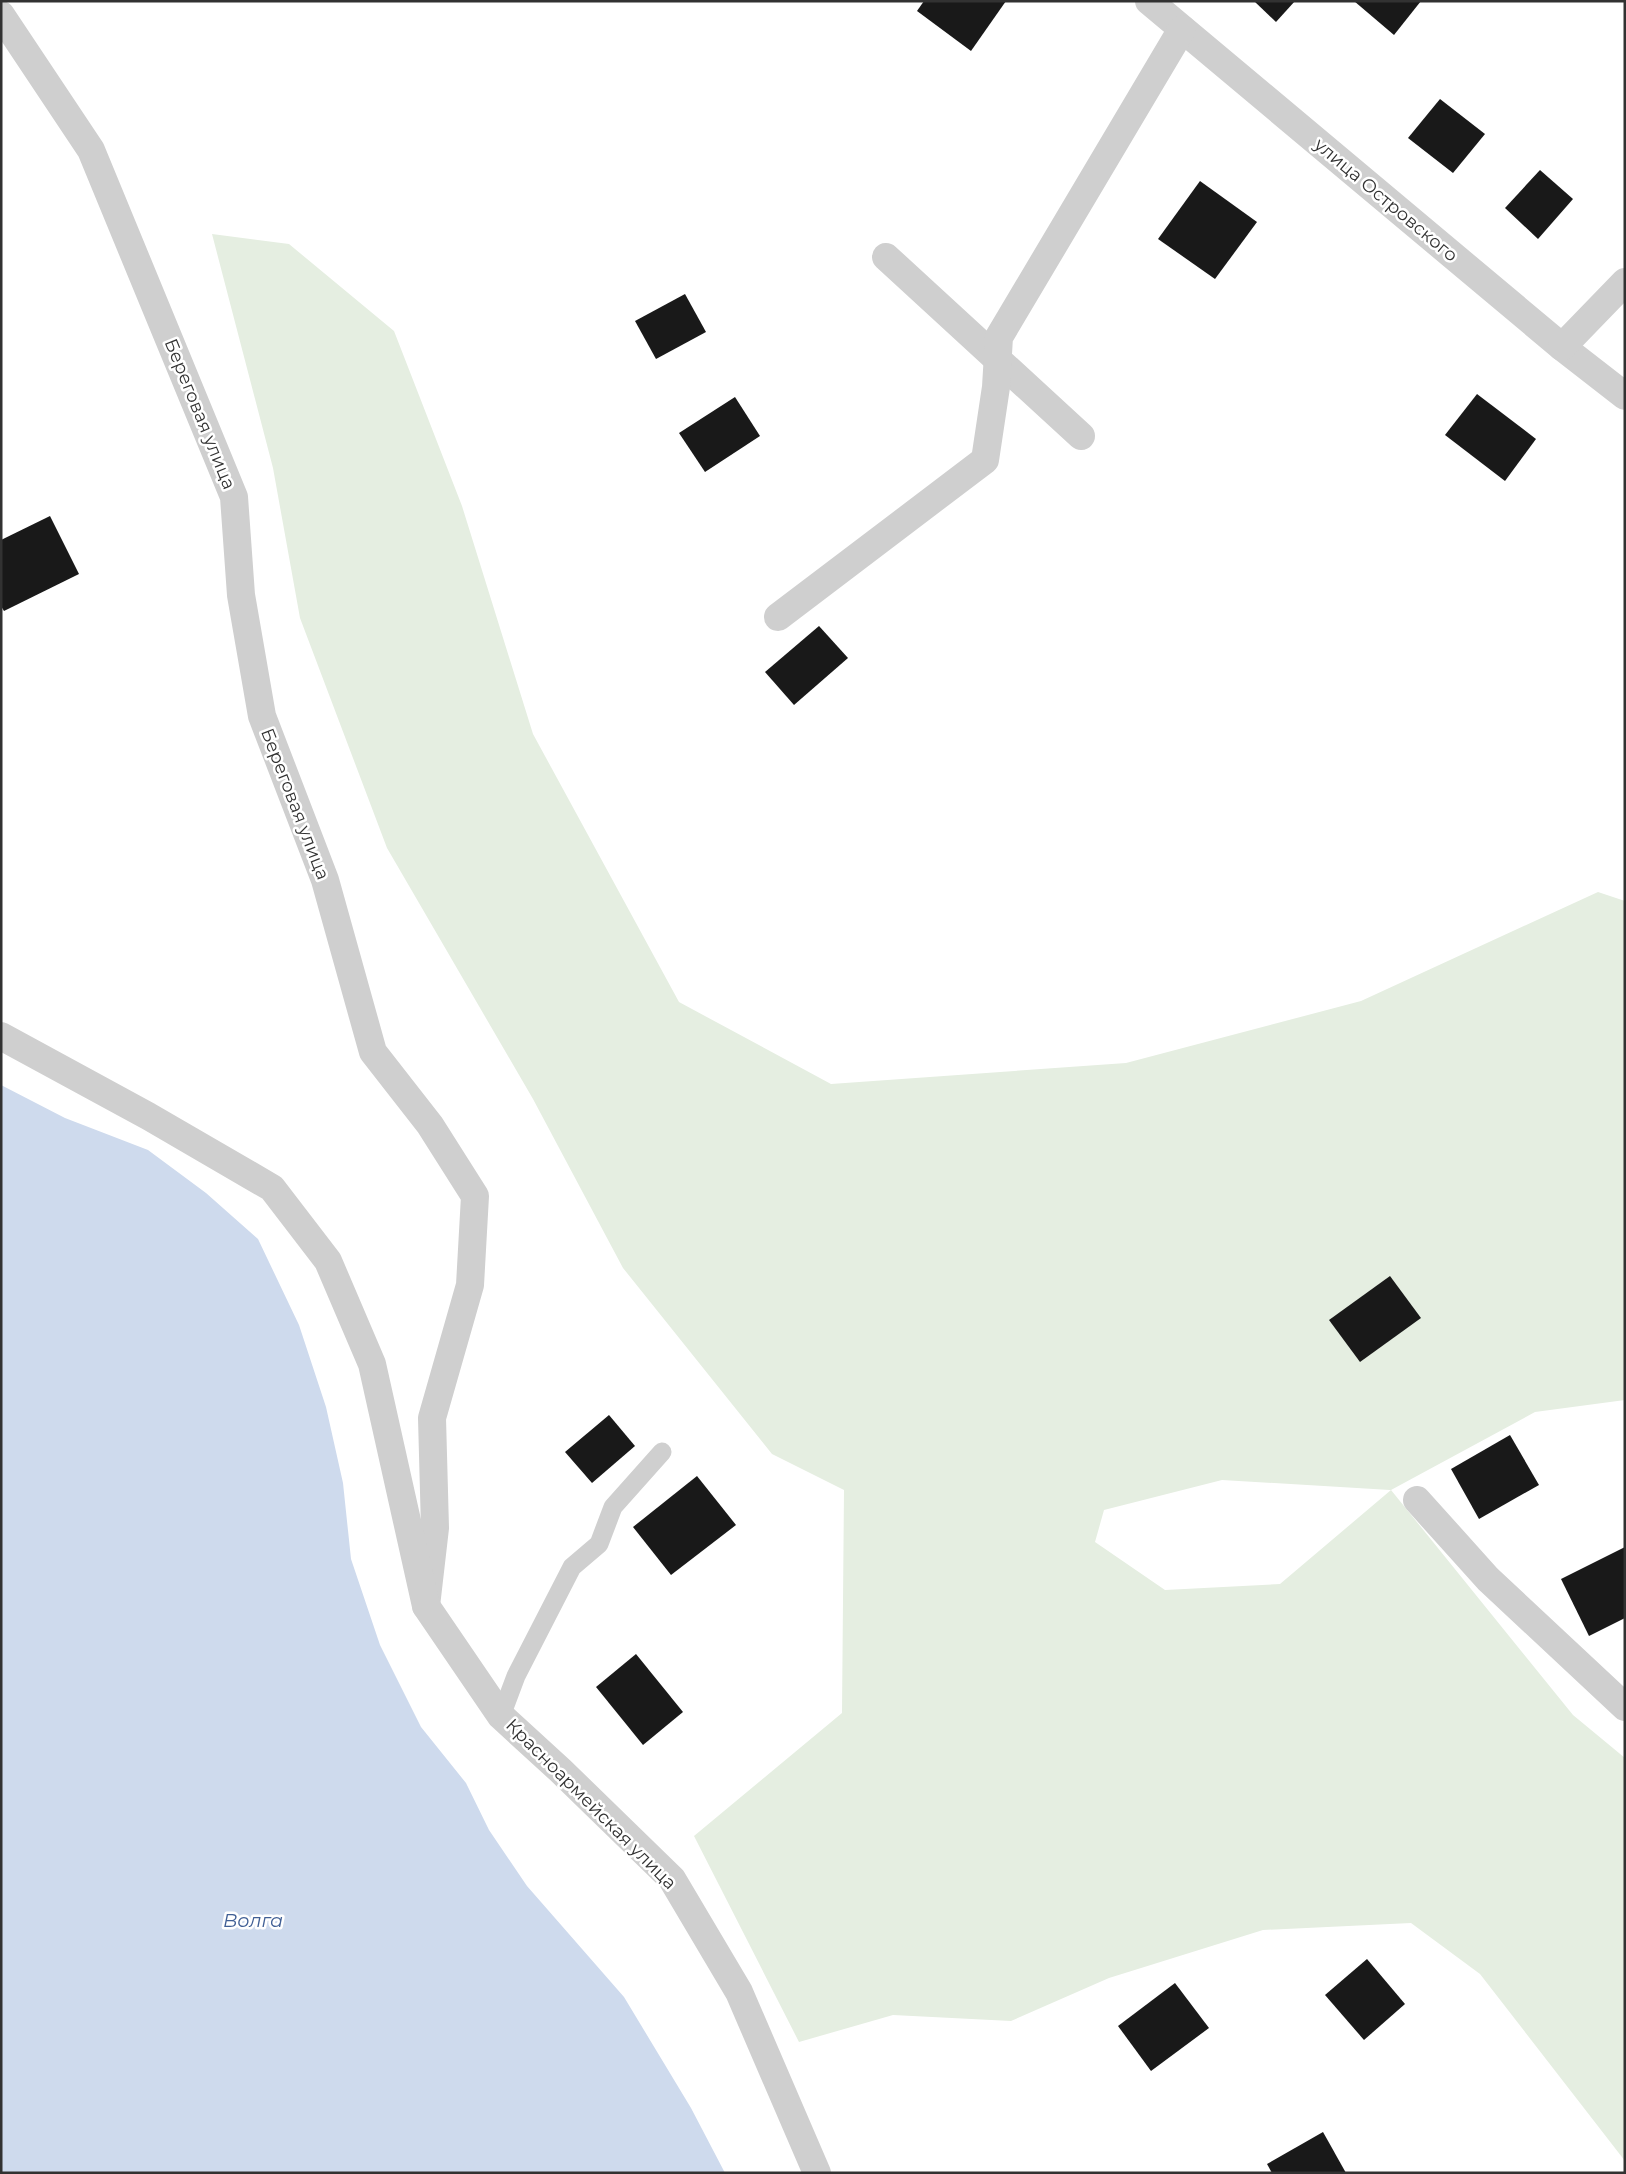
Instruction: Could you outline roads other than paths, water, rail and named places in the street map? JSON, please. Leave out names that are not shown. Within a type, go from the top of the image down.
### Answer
[{"type":"street","name":"улица Островского","points":[[1149,1],[1562,347],[1625,396]]},
{"type":"street","name":"Береговая улица","points":[[1,15],[91,150],[234,497],[241,595],[262,716],[325,880],[373,1052],[430,1125],[475,1196],[470,1285],[432,1418],[435,1528],[426,1606]]},
{"type":"street","points":[[778,617],[985,460],[996,387],[999,337],[1182,29]]},
{"type":"street","points":[[886,257],[1081,436]]},
{"type":"street","points":[[1562,347],[1625,282]]},
{"type":"street","points":[[1,1036],[148,1116],[272,1188],[328,1260],[372,1364],[426,1606]]},
{"type":"street","points":[[1417,1500],[1488,1579],[1625,1707]]},
{"type":"street","name":"Красноармейская улица","points":[[426,1606],[501,1716],[560,1770],[672,1879],[739,1992],[817,2173]]},
{"type":"lane","points":[[501,1716],[516,1676],[572,1567],[599,1544],[613,1507],[662,1452]]},
{"type":"water","name":"Волга","points":[[1,1085],[65,1118],[148,1150],[206,1193],[258,1239],[299,1325],[326,1407],[343,1483],[351,1559],[380,1645],[421,1727],[466,1783],[489,1830],[527,1886],[624,1997],[691,2108],[725,2173],[1,2173]]}]
